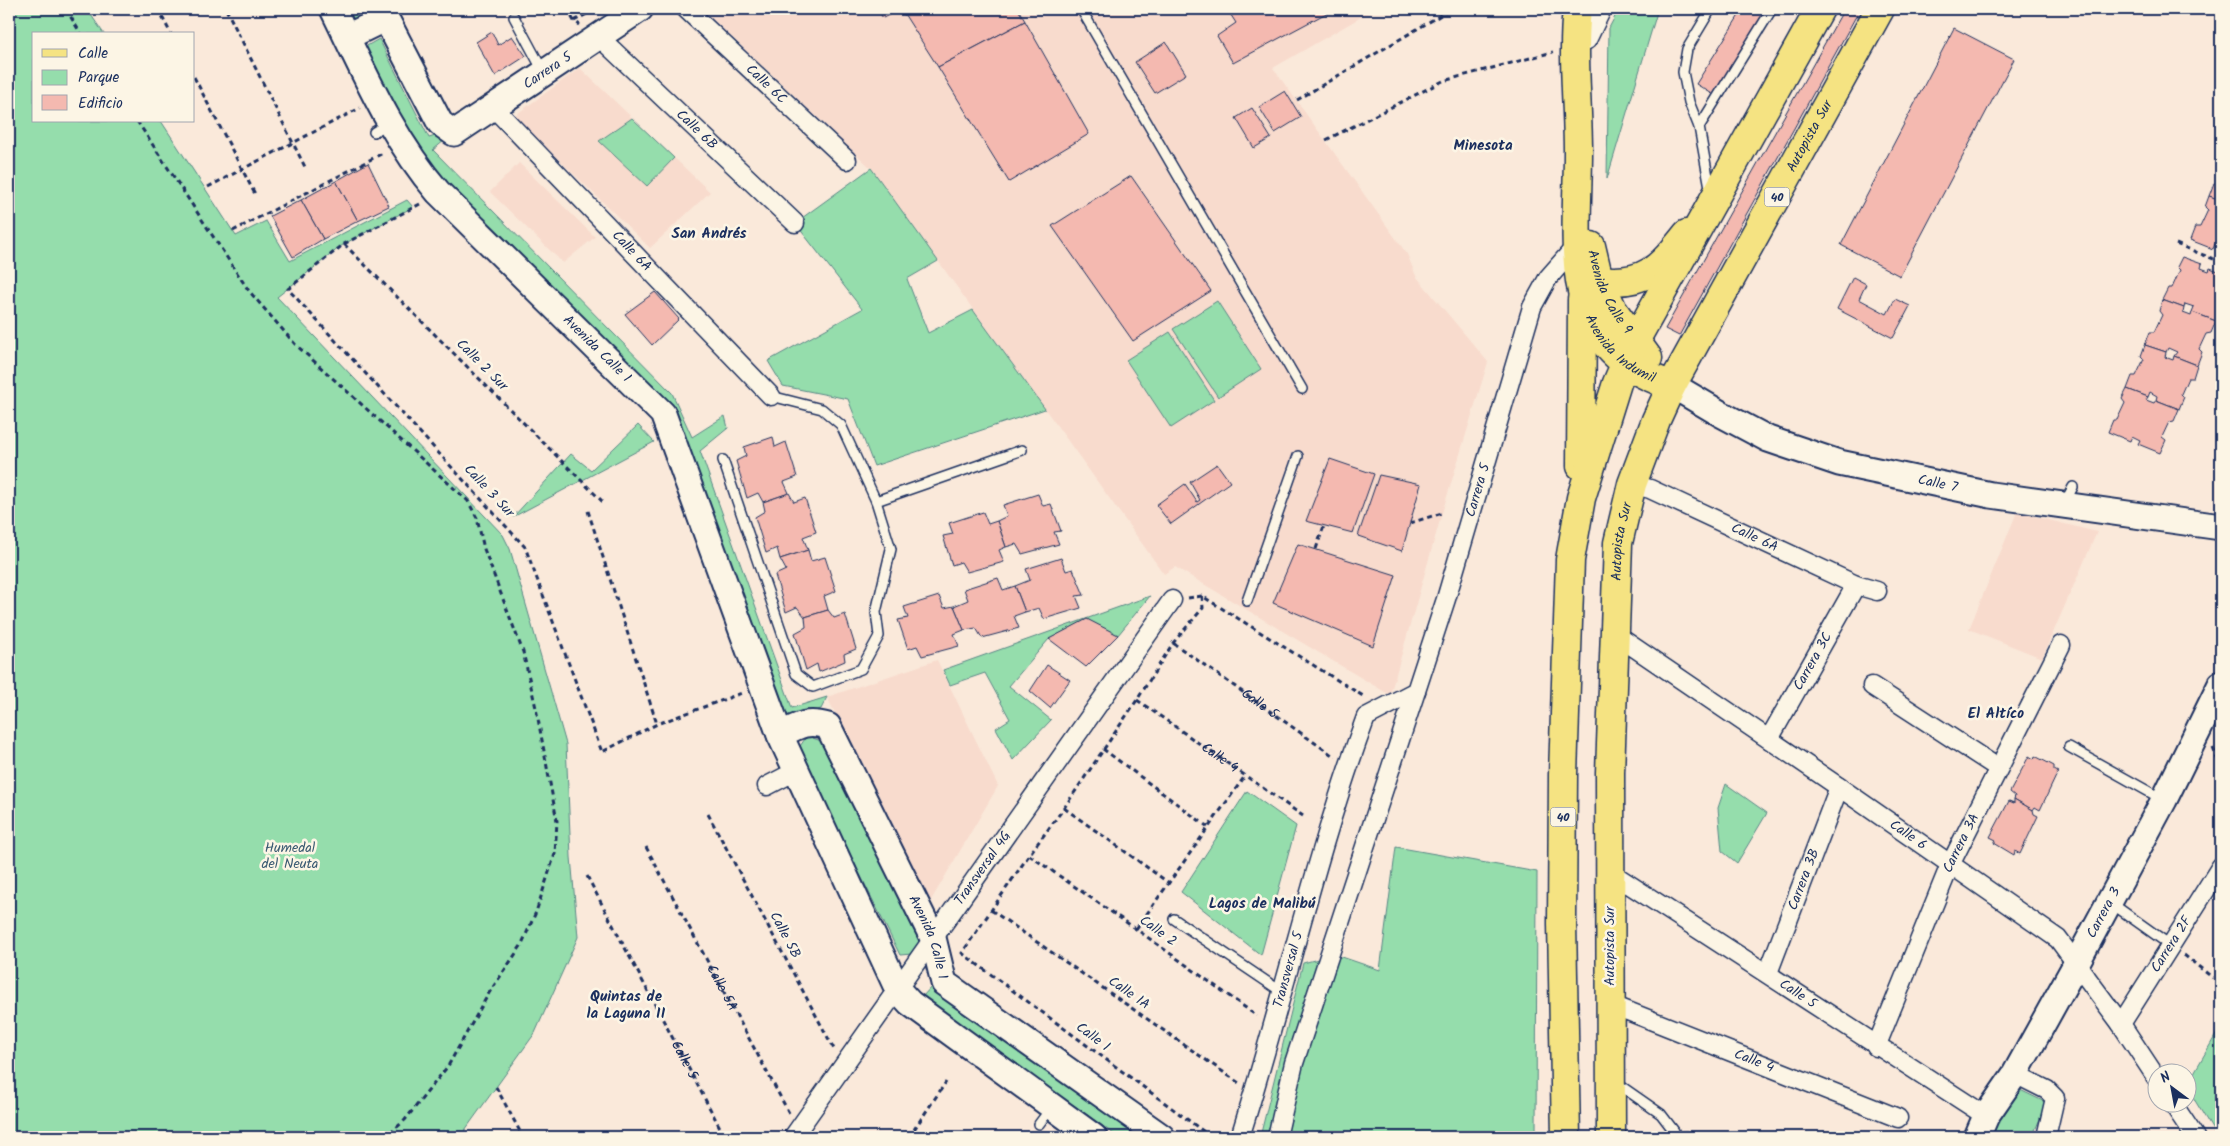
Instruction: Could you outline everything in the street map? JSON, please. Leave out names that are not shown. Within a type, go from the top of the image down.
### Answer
[{"type":"main road","name":"Avenida Calle 1","points":[[333,9],[347,37],[382,127],[438,192],[663,414],[780,735],[898,990],[910,1003],[1045,1115],[1094,1137]]},
{"type":"main road","name":"Carrera 5","points":[[384,13],[440,123],[454,133],[640,9]]},
{"type":"main road","name":"Avenida Calle 9","points":[[1563,9],[1576,29],[1578,153],[1576,246],[1591,290]]},
{"type":"main road","name":"40","points":[[1566,1137],[1562,923],[1563,775],[1570,560],[1580,498],[1617,383],[1631,352],[1820,9]]},
{"type":"main road","name":"Autopista Sur","points":[[1611,1137],[1610,773],[1618,543],[1632,484],[1672,384],[1880,9]]},
{"type":"main road","points":[[347,37],[384,13]]},
{"type":"main road","name":"Avenida Calle 9","points":[[1578,153],[1587,206],[1591,290]]},
{"type":"main road","points":[[1580,498],[1591,290],[1634,280],[1649,274],[1669,257],[1712,202]]},
{"type":"main road","name":"Avenida Indumil","points":[[1591,290],[1599,335],[1614,353],[1631,352]]},
{"type":"main road","name":"Avenida Calle 9","points":[[1631,352],[1672,384]]},
{"type":"main road","name":"Calle 7","points":[[1672,384],[1713,410],[1768,439],[1839,463],[1991,495],[2068,495],[2221,527]]},
{"type":"main road","name":"Carrera 3","points":[[1982,1127],[2076,964],[2164,800],[2221,684]]},
{"type":"main road","name":"Avenida Calle 1","points":[[780,735],[799,725],[814,722],[828,726],[933,938],[944,983],[1162,1137]]},
{"type":"street","name":"Calle 6C","points":[[686,9],[847,160]]},
{"type":"street","points":[[1576,29],[1587,40],[1602,9]]},
{"type":"street","name":"Calle 6B","points":[[598,36],[795,224]]},
{"type":"street","name":"Calle 6A","points":[[493,107],[771,396]]},
{"type":"street","name":"Carrera 5","points":[[1277,1137],[1294,1063],[1446,599],[1532,307],[1548,278],[1576,246]]},
{"type":"street","name":"Calle 6A","points":[[1632,484],[1650,489],[1856,585],[1877,591]]},
{"type":"street","name":"Carrera 3C","points":[[1768,739],[1856,585]]},
{"type":"street","name":"Transversal 4G","points":[[797,1132],[1172,600]]},
{"type":"street","name":"Calle 6","points":[[1616,635],[1839,786],[1950,865],[2048,926],[2121,1024],[2148,1065]]},
{"type":"street","name":"Carrera 3A","points":[[1876,1047],[1950,865],[2061,645]]},
{"type":"street","points":[[1872,686],[1998,768]]},
{"type":"street","points":[[1366,717],[1416,691]]},
{"type":"street","name":"Transversal 5","points":[[1240,1137],[1348,766],[1366,717]]},
{"type":"street","points":[[767,786],[796,771]]},
{"type":"street","name":"Carrera 3B","points":[[1768,974],[1839,786]]},
{"type":"street","name":"Carrera 2F","points":[[2121,1024],[2221,866]]},
{"type":"street","name":"Calle 5","points":[[1610,872],[1768,974],[1876,1047],[1982,1127]]},
{"type":"street","name":"Calle 4","points":[[1610,1004],[1898,1118]]},
{"type":"street","points":[[2014,1074],[2047,1090],[2055,1098],[2046,1137]]},
{"type":"street","points":[[2180,1114],[2195,1137]]},
{"type":"lane","points":[[1081,9],[1302,389]]},
{"type":"lane","points":[[1711,9],[1687,49],[1683,72],[1698,127],[1712,202]]},
{"type":"lane","points":[[1698,127],[1772,9]]},
{"type":"lane","points":[[514,17],[545,74]]},
{"type":"lane","points":[[723,460],[796,674],[813,687],[861,669],[879,636],[876,612],[891,549],[876,501],[841,425],[822,409],[771,396]]},
{"type":"lane","points":[[876,501],[1022,450]]},
{"type":"lane","points":[[1247,601],[1298,456]]},
{"type":"lane","points":[[2069,747],[2164,800]]},
{"type":"lane","points":[[2109,901],[2170,945]]},
{"type":"lane","points":[[1174,919],[1282,992]]},
{"type":"lane","points":[[1610,1079],[1660,1114],[1674,1131]]},
{"type":"path","points":[[66,9],[80,32]]},
{"type":"path","points":[[158,9],[170,32]]},
{"type":"path","points":[[226,9],[306,169]]},
{"type":"path","points":[[574,21],[596,9]]},
{"type":"path","points":[[1297,100],[1451,9]]},
{"type":"path","points":[[1326,140],[1443,81],[1576,29]]},
{"type":"path","points":[[195,79],[256,196]]},
{"type":"path","points":[[208,187],[361,108]]},
{"type":"path","points":[[138,122],[249,291],[295,344],[468,501],[477,518],[484,549],[523,652],[536,708],[557,821],[555,854],[536,912],[522,946],[489,993],[448,1066],[405,1120],[386,1137]]},
{"type":"path","points":[[233,231],[392,148],[382,127]]},
{"type":"path","points":[[344,244],[426,201],[438,192]]},
{"type":"path","name":"Calle 3 Sur","points":[[344,244],[288,289],[525,547],[602,752],[657,724]]},
{"type":"path","name":"Calle 2 Sur","points":[[344,244],[604,503]]},
{"type":"path","points":[[2176,244],[2221,262]]},
{"type":"path","points":[[588,511],[657,724],[751,690]]},
{"type":"path","points":[[1410,523],[1442,513]]},
{"type":"path","points":[[1316,549],[1324,526]]},
{"type":"path","points":[[991,910],[1028,855],[1064,808],[1137,700],[1173,642],[1203,608],[1202,596]]},
{"type":"path","points":[[1172,600],[1202,596],[1363,696],[1366,717]]},
{"type":"path","name":"Calle 5","points":[[1173,642],[1348,766]]},
{"type":"path","name":"Calle 4","points":[[1137,700],[1303,816]]},
{"type":"path","points":[[1103,749],[1208,827]]},
{"type":"path","points":[[1136,929],[1245,776]]},
{"type":"path","points":[[1064,808],[1169,883]]},
{"type":"path","name":"Calle 5B","points":[[708,814],[843,1067]]},
{"type":"path","name":"Calle 5A","points":[[646,847],[789,1112],[797,1132]]},
{"type":"path","name":"Calle 2","points":[[1028,855],[1136,929],[1273,1028]]},
{"type":"path","name":"Calle 5","points":[[587,876],[725,1137]]},
{"type":"path","name":"Calle 1","points":[[991,910],[962,953],[1211,1137]]},
{"type":"path","name":"Calle 1A","points":[[991,910],[1254,1094]]},
{"type":"path","points":[[2170,945],[2213,978]]},
{"type":"path","points":[[828,1057],[839,1041]]},
{"type":"path","points":[[909,1137],[946,1082]]},
{"type":"path","points":[[496,1087],[523,1137]]},
{"type":"path","points":[[784,1118],[794,1104]]},
{"type":"shaded area","points":[[702,9],[1375,9],[1273,68],[1407,254],[1416,276],[1488,362],[1390,695],[1175,567],[1164,574],[871,168]]},
{"type":"shaded area","points":[[580,68],[710,192],[650,248],[514,116]]},
{"type":"shaded area","points":[[519,163],[595,237],[563,263],[490,192]]},
{"type":"shaded area","points":[[2017,512],[2097,532],[2042,658],[1969,629]]},
{"type":"shaded area","points":[[937,660],[998,786],[930,902],[827,697]]},
{"type":"green space","name":"Humedal del Neuta","points":[[9,9],[87,9],[103,32],[32,32],[32,122],[162,122],[236,236],[266,221],[290,261],[407,200],[413,207],[344,244],[277,297],[503,535],[510,549],[566,744],[571,857],[578,937],[535,1033],[460,1137],[9,1137]]},
{"type":"green space","points":[[344,9],[368,9],[371,15],[351,24]]},
{"type":"green space","points":[[1619,9],[1658,9],[1607,179],[1609,28]]},
{"type":"green space","points":[[379,39],[429,138],[448,132],[451,135],[433,150],[672,393],[692,437],[725,416],[728,428],[700,451],[792,708],[827,697],[821,709],[784,719],[666,405],[427,170],[363,48]]},
{"type":"green space","points":[[632,118],[674,158],[647,186],[599,141]]},
{"type":"green space","points":[[871,168],[938,261],[907,279],[928,333],[973,310],[1045,409],[874,466],[848,399],[783,386],[768,361],[862,309],[795,223]]},
{"type":"green space","points":[[1217,301],[1261,369],[1218,397],[1173,329]]},
{"type":"green space","points":[[1170,332],[1214,400],[1171,428],[1126,360]]},
{"type":"green space","points":[[638,425],[654,442],[513,517],[571,454],[591,470]]},
{"type":"green space","points":[[1150,596],[1118,635],[1087,620],[1049,639],[1009,686],[1051,720],[1013,760],[996,728],[1010,719],[985,673],[950,685],[943,670]]},
{"type":"green space","points":[[807,736],[824,742],[921,941],[912,954],[900,955],[798,749]]},
{"type":"green space","points":[[1726,784],[1767,813],[1737,863],[1722,851],[1718,808]]},
{"type":"green space","points":[[1247,791],[1296,826],[1261,955],[1181,892]]},
{"type":"green space","points":[[1396,847],[1537,872],[1536,1137],[1260,1137],[1303,963],[1322,958],[1342,957],[1380,970]]},
{"type":"green space","points":[[932,986],[1143,1137],[1118,1137],[922,997]]},
{"type":"green space","points":[[2221,1026],[2221,1137],[2217,1137],[2198,1106],[2198,1066]]},
{"type":"green space","points":[[2016,1088],[2047,1103],[2032,1137],[1989,1137]]},
{"type":"building","points":[[877,9],[901,9],[883,18]]},
{"type":"building","points":[[901,9],[1018,9],[1025,21],[938,67]]},
{"type":"building","points":[[1227,9],[1334,9],[1233,63],[1217,36],[1236,23]]},
{"type":"building","points":[[1743,9],[1768,9],[1714,95],[1696,84]]},
{"type":"building","points":[[1844,9],[1860,9],[1679,336],[1665,329]]},
{"type":"building","points":[[1025,21],[1089,134],[1009,182],[938,67]]},
{"type":"building","points":[[1954,28],[2014,59],[1900,276],[1841,245]]},
{"type":"building","points":[[492,32],[498,45],[512,36],[526,56],[495,76],[476,42]]},
{"type":"building","points":[[1166,42],[1186,74],[1155,93],[1135,62]]},
{"type":"building","points":[[1285,91],[1301,117],[1275,133],[1259,107]]},
{"type":"building","points":[[1252,108],[1271,138],[1254,148],[1236,118]]},
{"type":"building","points":[[368,163],[389,206],[358,221],[336,181]]},
{"type":"building","points":[[1131,176],[1211,291],[1133,341],[1052,226]]},
{"type":"building","points":[[2221,177],[2221,200],[2209,196],[2214,183],[2218,184]]},
{"type":"building","points":[[336,181],[358,221],[323,239],[301,200]]},
{"type":"building","points":[[2209,196],[2221,200],[2221,247],[2215,244],[2213,249],[2190,240],[2195,227],[2200,227],[2208,210],[2205,207]]},
{"type":"building","points":[[301,200],[323,239],[293,257],[270,216]]},
{"type":"building","points":[[2182,257],[2202,264],[2201,268],[2209,271],[2210,268],[2221,272],[2221,296],[2217,305],[2220,308],[2216,321],[2192,312],[2194,307],[2185,304],[2184,308],[2162,300],[2168,288],[2172,288],[2180,270],[2177,267]]},
{"type":"building","points":[[1853,277],[1866,284],[1859,299],[1887,314],[1895,299],[1910,306],[1893,338],[1837,309]]},
{"type":"building","points":[[655,292],[679,319],[652,345],[625,314]]},
{"type":"building","points":[[2162,300],[2184,308],[2183,313],[2191,316],[2192,312],[2216,321],[2211,333],[2206,334],[2199,349],[2202,352],[2197,365],[2174,356],[2177,352],[2168,348],[2166,352],[2145,345],[2150,332],[2154,332],[2162,315],[2159,311]]},
{"type":"building","points":[[2145,345],[2166,352],[2165,357],[2173,360],[2174,356],[2197,365],[2193,378],[2188,378],[2181,394],[2184,397],[2179,409],[2156,400],[2157,396],[2150,392],[2148,397],[2127,389],[2132,376],[2136,376],[2144,359],[2141,356]]},
{"type":"building","points":[[2127,389],[2148,397],[2146,400],[2154,403],[2156,400],[2179,409],[2174,421],[2169,422],[2162,437],[2166,440],[2160,453],[2138,444],[2140,440],[2132,436],[2130,441],[2108,432],[2113,420],[2117,420],[2125,403],[2122,399]]},
{"type":"building","points":[[773,437],[775,447],[786,442],[797,477],[784,482],[789,493],[763,502],[758,493],[747,498],[736,461],[746,456],[744,447]]},
{"type":"building","points":[[1330,459],[1374,474],[1353,533],[1306,521]]},
{"type":"building","points":[[1217,464],[1230,482],[1171,524],[1156,505],[1185,484],[1197,502],[1200,500],[1190,482]]},
{"type":"building","points":[[1379,475],[1421,484],[1402,551],[1358,536]]},
{"type":"building","points":[[789,493],[794,502],[805,498],[816,532],[803,537],[808,550],[780,559],[777,548],[766,553],[755,517],[765,511],[763,502]]},
{"type":"building","points":[[1038,494],[1043,506],[1051,504],[1061,531],[1054,532],[1059,544],[1022,554],[1016,544],[1006,547],[997,521],[1007,516],[1003,505]]},
{"type":"building","points":[[983,512],[988,524],[997,521],[1006,547],[999,550],[1004,562],[967,572],[961,562],[952,565],[943,536],[953,534],[949,523]]},
{"type":"building","points":[[1298,544],[1396,575],[1373,646],[1273,603]]},
{"type":"building","points":[[808,550],[811,561],[825,557],[836,591],[824,596],[828,610],[805,617],[797,607],[786,612],[775,575],[786,570],[780,559]]},
{"type":"building","points":[[1061,558],[1066,571],[1073,569],[1084,595],[1076,596],[1081,608],[1044,619],[1039,608],[1025,612],[1015,586],[1030,580],[1026,569]]},
{"type":"building","points":[[998,578],[1003,590],[1015,586],[1025,612],[1014,616],[1019,628],[982,638],[976,628],[964,630],[954,606],[968,600],[964,589]]},
{"type":"building","points":[[939,596],[944,608],[954,606],[964,630],[954,634],[959,646],[922,656],[917,646],[908,649],[898,620],[908,618],[904,607]]},
{"type":"building","points":[[828,610],[834,618],[845,614],[856,649],[844,654],[845,661],[819,672],[817,664],[806,670],[795,633],[806,627],[805,617]]},
{"type":"building","points":[[1087,619],[1118,635],[1086,667],[1049,639]]},
{"type":"building","points":[[1047,665],[1070,680],[1050,708],[1030,691]]},
{"type":"building","points":[[2029,756],[2034,759],[2035,756],[2054,766],[2054,770],[2058,772],[2040,810],[2035,807],[2033,810],[2014,799],[2015,796],[2010,792]]},
{"type":"building","points":[[2014,799],[2033,810],[2034,814],[2038,816],[2020,854],[2015,851],[2014,855],[1994,843],[1996,840],[1990,837],[2009,801],[2014,803]]},
{"type":"building","points":[[1687,1131],[1687,1137],[1663,1137],[1662,1132]]},
{"type":"district","name":"Minesota","points":[[1483,146]]},
{"type":"district","name":"San Andrés","points":[[709,234]]},
{"type":"district","name":"El Altíco","points":[[1996,714]]},
{"type":"district","name":"Lagos de Malibú","points":[[1262,904]]},
{"type":"district","name":"Quintas de la Laguna II","points":[[626,1006]]}]
